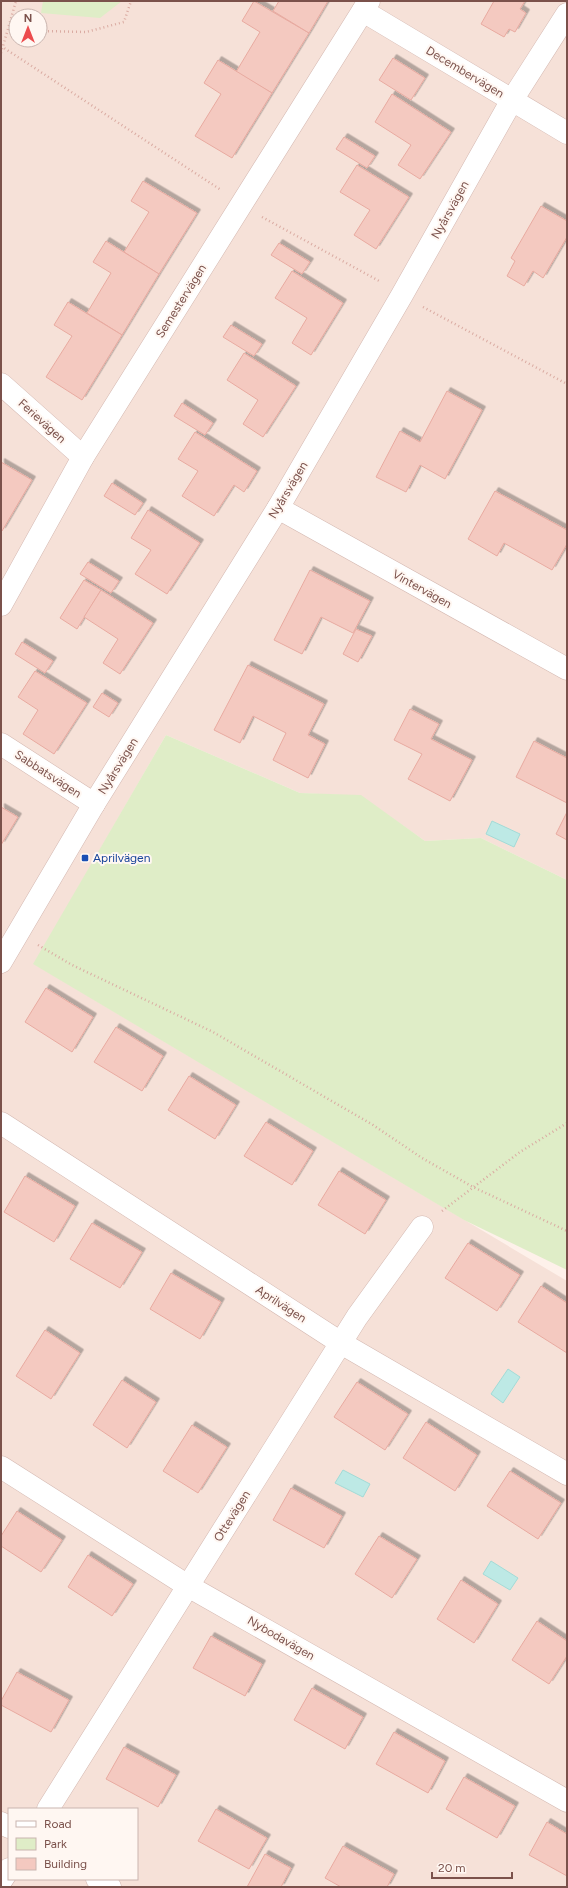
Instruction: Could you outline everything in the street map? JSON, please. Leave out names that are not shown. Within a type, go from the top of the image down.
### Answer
[{"type":"street","name":"Decembervägen","points":[[366,6],[512,100],[567,133]]},
{"type":"street","name":"Semestervägen","points":[[1,605],[83,458],[366,6]]},
{"type":"street","name":"Nyårsvägen","points":[[1,962],[94,804],[278,508],[402,295],[512,100],[567,14]]},
{"type":"street","name":"Ferievägen","points":[[1,384],[83,458]]},
{"type":"street","name":"Vintervägen","points":[[278,508],[567,669]]},
{"type":"street","name":"Sabbatsvägen","points":[[1,744],[94,804]]},
{"type":"street","name":"Aprilvägen","points":[[1,1123],[341,1343],[567,1474]]},
{"type":"street","name":"Ottevägen","points":[[49,1808],[357,1317],[422,1227]]},
{"type":"street","name":"Nybodavägen","points":[[1,1467],[188,1586],[567,1801]]},
{"type":"street","points":[[1,1881],[8,1870]]},
{"type":"street","points":[[99,1880],[110,1887]]},
{"type":"path","points":[[48,31],[86,32],[124,22],[131,1]]},
{"type":"path","points":[[1,53],[8,32]]},
{"type":"path","points":[[2,47],[242,204],[402,295],[567,384]]},
{"type":"path","points":[[35,943],[72,965],[213,1032],[373,1125],[422,1158],[473,1187],[567,1230]]},
{"type":"path","points":[[422,1227],[520,1152],[567,1123]]},
{"type":"shaded area","points":[[1,1],[567,1],[567,880],[481,838],[425,841],[361,796],[300,793],[166,735],[34,964],[567,1281],[567,1887],[1,1887]]},
{"type":"green space","points":[[43,1],[122,1],[100,18],[48,14],[48,8],[42,8]]},
{"type":"green space","points":[[166,735],[300,793],[361,795],[425,841],[481,838],[567,880],[567,1270],[464,1220],[33,964]]},
{"type":"water","points":[[492,821],[520,834],[514,847],[486,834]]},
{"type":"water","points":[[508,1369],[520,1377],[503,1403],[491,1394]]},
{"type":"water","points":[[343,1470],[370,1484],[363,1497],[335,1483]]},
{"type":"water","points":[[491,1561],[518,1578],[510,1590],[483,1574]]},
{"type":"building","points":[[254,1],[309,33],[272,93],[236,72],[260,32],[242,21]]},
{"type":"building","points":[[279,1],[328,1],[309,33],[273,11]]},
{"type":"building","points":[[494,1],[525,1],[520,9],[526,13],[515,32],[509,29],[504,37],[481,24]]},
{"type":"building","points":[[393,58],[425,78],[411,100],[379,80]]},
{"type":"building","points":[[218,60],[272,93],[232,158],[195,136],[221,94],[204,83]]},
{"type":"building","points":[[392,94],[451,132],[420,179],[398,165],[411,145],[375,122]]},
{"type":"building","points":[[344,137],[375,156],[367,168],[336,149]]},
{"type":"building","points":[[357,165],[409,197],[376,249],[354,235],[370,210],[340,192]]},
{"type":"building","points":[[143,181],[197,213],[159,274],[124,252],[149,212],[131,201]]},
{"type":"building","points":[[541,206],[567,221],[567,237],[543,278],[533,271],[524,286],[507,276],[515,261],[511,258]]},
{"type":"building","points":[[106,241],[159,274],[122,335],[87,313],[111,273],[93,262]]},
{"type":"building","points":[[279,243],[310,262],[302,274],[271,255]]},
{"type":"building","points":[[292,271],[343,303],[311,355],[292,343],[307,318],[275,298]]},
{"type":"building","points":[[68,302],[122,335],[82,400],[46,377],[72,336],[54,325]]},
{"type":"building","points":[[231,325],[262,344],[254,356],[223,337]]},
{"type":"building","points":[[244,353],[296,386],[263,437],[243,424],[258,400],[227,380]]},
{"type":"building","points":[[447,391],[482,410],[445,479],[420,465],[406,492],[376,477],[400,431],[420,442]]},
{"type":"building","points":[[182,403],[213,423],[205,435],[174,416]]},
{"type":"building","points":[[195,432],[257,471],[244,492],[234,485],[214,516],[182,496],[198,471],[178,459]]},
{"type":"building","points":[[1,462],[32,480],[2,531],[1,531]]},
{"type":"building","points":[[112,483],[143,503],[135,515],[104,496]]},
{"type":"building","points":[[495,491],[567,530],[567,544],[552,570],[504,543],[497,556],[468,539]]},
{"type":"building","points":[[148,510],[200,543],[167,594],[135,574],[151,550],[131,538]]},
{"type":"building","points":[[88,562],[119,581],[111,593],[80,574]]},
{"type":"building","points":[[310,570],[370,601],[353,633],[321,617],[302,654],[274,640]]},
{"type":"building","points":[[84,580],[101,590],[77,629],[60,618]]},
{"type":"building","points":[[101,590],[153,623],[120,674],[103,663],[118,639],[84,617]]},
{"type":"building","points":[[356,629],[372,636],[358,662],[343,654]]},
{"type":"building","points":[[22,642],[53,661],[45,673],[15,654]]},
{"type":"building","points":[[248,665],[324,704],[308,735],[325,744],[308,778],[273,760],[286,733],[253,716],[240,743],[214,730]]},
{"type":"building","points":[[35,671],[87,703],[54,754],[23,734],[38,710],[18,697]]},
{"type":"building","points":[[102,693],[118,703],[109,717],[93,707]]},
{"type":"building","points":[[410,709],[439,724],[431,739],[472,760],[450,801],[408,779],[422,754],[394,740]]},
{"type":"building","points":[[534,741],[567,758],[567,803],[516,777]]},
{"type":"building","points":[[1,807],[18,817],[1,845]]},
{"type":"building","points":[[567,812],[567,840],[556,834]]},
{"type":"building","points":[[46,988],[93,1017],[72,1052],[25,1022]]},
{"type":"building","points":[[116,1027],[163,1056],[142,1091],[94,1062]]},
{"type":"building","points":[[189,1076],[236,1105],[215,1139],[168,1110]]},
{"type":"building","points":[[266,1122],[313,1151],[292,1185],[244,1156]]},
{"type":"building","points":[[339,1171],[386,1200],[365,1234],[318,1205]]},
{"type":"building","points":[[25,1176],[75,1206],[54,1242],[4,1212]]},
{"type":"building","points":[[92,1223],[142,1252],[120,1288],[70,1259]]},
{"type":"building","points":[[468,1243],[520,1275],[497,1311],[445,1278]]},
{"type":"building","points":[[171,1273],[221,1302],[200,1339],[150,1309]]},
{"type":"building","points":[[541,1286],[567,1303],[567,1353],[518,1322]]},
{"type":"building","points":[[45,1330],[80,1353],[51,1399],[16,1376]]},
{"type":"building","points":[[122,1380],[156,1402],[127,1448],[93,1425]]},
{"type":"building","points":[[357,1382],[408,1414],[385,1450],[334,1417]]},
{"type":"building","points":[[426,1422],[477,1455],[455,1491],[403,1458]]},
{"type":"building","points":[[192,1425],[227,1447],[198,1493],[163,1471]]},
{"type":"building","points":[[510,1471],[561,1503],[538,1539],[487,1506]]},
{"type":"building","points":[[291,1488],[342,1516],[324,1548],[273,1520]]},
{"type":"building","points":[[17,1511],[62,1540],[41,1572],[1,1546],[1,1536]]},
{"type":"building","points":[[379,1536],[417,1559],[392,1598],[355,1574]]},
{"type":"building","points":[[88,1555],[133,1584],[112,1616],[68,1587]]},
{"type":"building","points":[[461,1580],[498,1604],[474,1643],[437,1619]]},
{"type":"building","points":[[537,1621],[567,1641],[567,1656],[549,1684],[512,1660]]},
{"type":"building","points":[[211,1636],[262,1664],[245,1696],[193,1668]]},
{"type":"building","points":[[17,1672],[69,1700],[51,1732],[1,1705],[1,1701]]},
{"type":"building","points":[[312,1688],[363,1717],[345,1749],[294,1720]]},
{"type":"building","points":[[394,1732],[445,1761],[428,1793],[376,1764]]},
{"type":"building","points":[[124,1747],[176,1775],[158,1807],[106,1779]]},
{"type":"building","points":[[464,1777],[515,1806],[497,1838],[446,1809]]},
{"type":"building","points":[[216,1809],[267,1838],[249,1869],[198,1841]]},
{"type":"building","points":[[547,1822],[567,1834],[567,1876],[529,1855]]},
{"type":"building","points":[[343,1846],[394,1874],[387,1887],[341,1887],[325,1878]]},
{"type":"building","points":[[265,1854],[291,1868],[281,1887],[247,1887]]},
{"type":"place","name":"Aprilvägen","points":[[85,858]]}]
